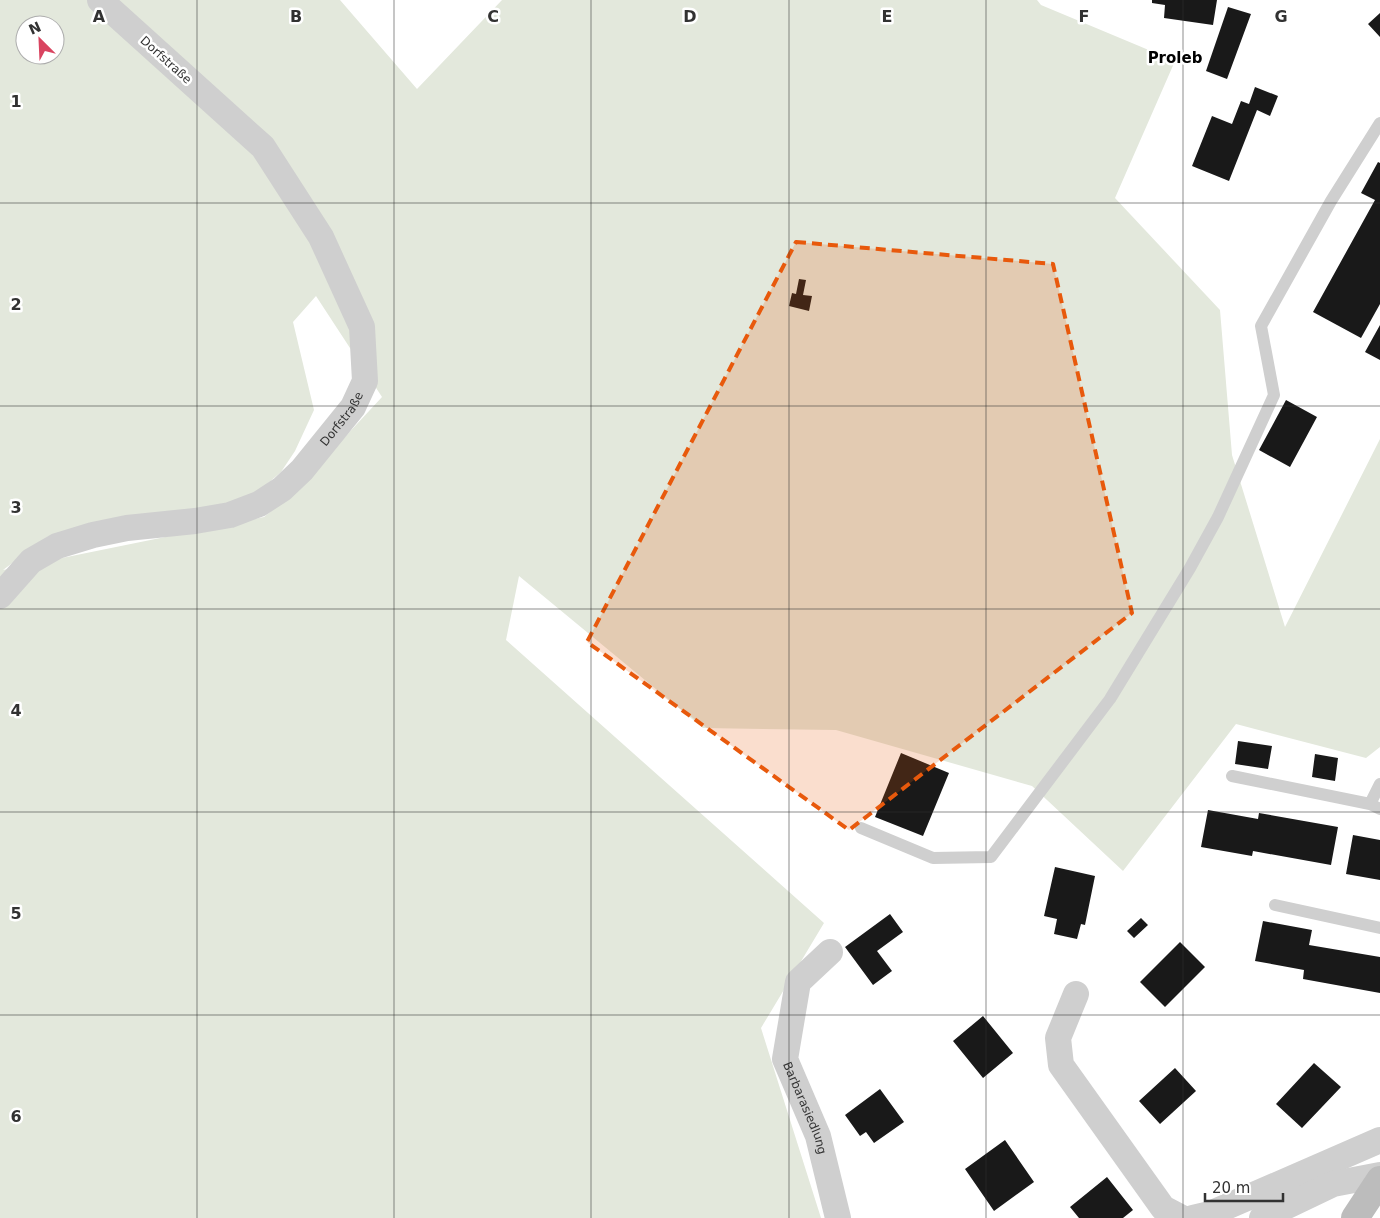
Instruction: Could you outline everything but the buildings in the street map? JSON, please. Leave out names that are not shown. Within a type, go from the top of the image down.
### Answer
[{"type":"main road","points":[[1355,1218],[1380,1180]]},
{"type":"street","name":"Dorfstraße","points":[[0,596],[31,561],[58,546],[93,535],[127,528],[195,521],[230,515],[259,504],[282,489],[314,456],[354,407],[365,381],[362,327],[322,237],[263,147],[100,0]]},
{"type":"street","name":"Barbarasiedlung","points":[[830,952],[798,982],[785,1059],[818,1136],[838,1218]]},
{"type":"street","points":[[1076,994],[1058,1038],[1061,1064],[1163,1208],[1182,1218]]},
{"type":"street","points":[[1193,1218],[1210,1214],[1380,1140]]},
{"type":"street","points":[[1262,1218],[1333,1184],[1380,1175]]},
{"type":"lane","points":[[861,828],[933,858],[991,857],[1104,707],[1190,568],[1218,517],[1274,395],[1262,326],[1331,201],[1380,123]]},
{"type":"lane","points":[[1232,776],[1375,806],[1380,784]]},
{"type":"lane","points":[[1276,905],[1380,928]]},
{"type":"highlighted area","points":[[796,242],[1053,264],[1132,613],[849,830],[587,642]]},
{"type":"shaded area","points":[[0,0],[340,0],[417,89],[502,0],[1037,0],[1041,5],[1175,61],[1115,198],[1220,310],[1232,455],[1285,627],[1380,439],[1380,747],[1366,758],[1236,724],[1123,871],[1032,786],[836,730],[703,728],[519,576],[506,640],[824,923],[761,1028],[821,1218],[0,1218]],"holes":[[[316,296],[382,397],[292,494],[264,517],[3,570],[47,537],[234,504],[260,490],[281,472],[295,451],[314,410],[293,322]]]},
{"type":"district","name":"Proleb","points":[[1175,58]]}]
